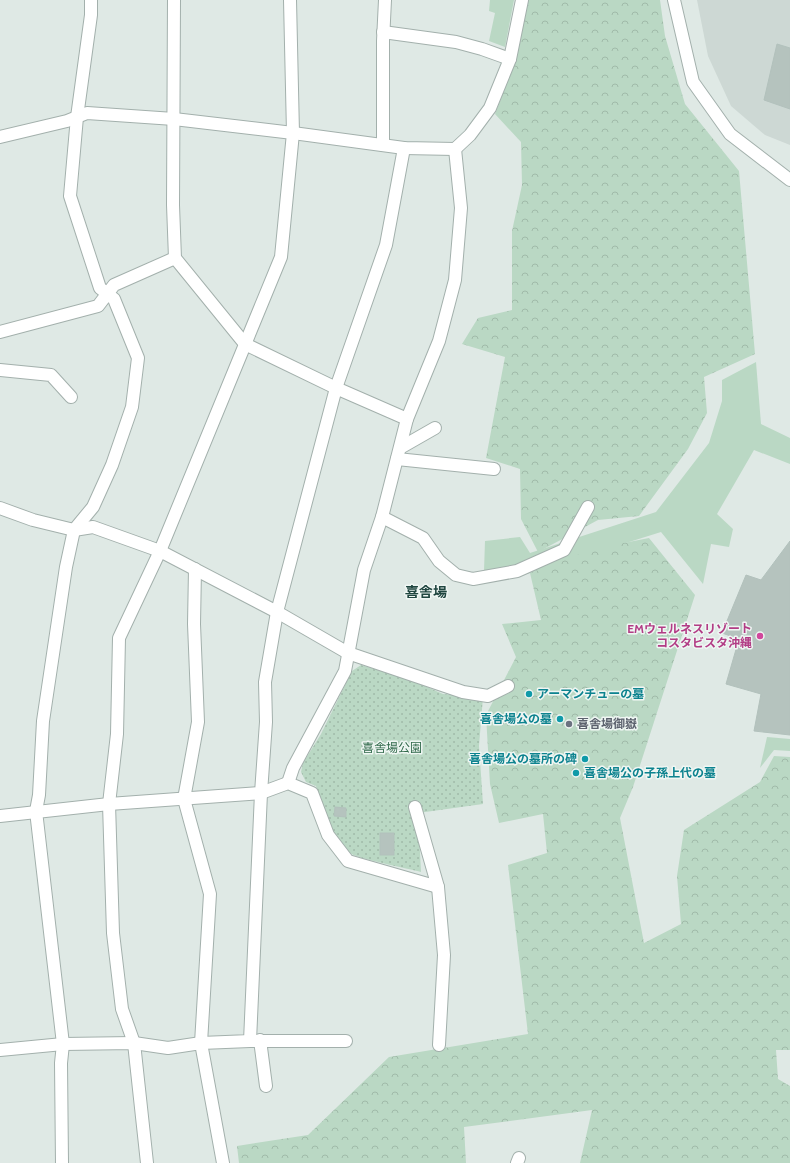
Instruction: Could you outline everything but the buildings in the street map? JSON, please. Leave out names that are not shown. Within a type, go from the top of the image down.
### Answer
[{"type":"street","points":[[62,1163],[60,1064],[63,1044],[36,811],[39,795],[44,714],[66,567],[74,530],[94,507],[112,465],[132,407],[138,358],[114,299],[100,288],[70,196],[77,117],[91,15],[91,0]]},
{"type":"street","points":[[174,0],[173,205],[175,258],[245,344],[336,388],[407,419]]},
{"type":"street","points":[[147,1163],[134,1043],[122,1009],[113,933],[109,804],[117,734],[119,638],[160,550],[281,257],[293,133],[290,0]]},
{"type":"street","points":[[384,145],[383,32],[385,0]]},
{"type":"street","points":[[0,137],[67,121],[87,113],[174,119],[404,148],[455,149],[470,135],[490,108],[510,59],[522,0]]},
{"type":"street","points":[[674,0],[693,82],[730,134],[790,180]]},
{"type":"street","points":[[383,32],[456,42],[510,59]]},
{"type":"street","points":[[266,1086],[255,1041],[261,794],[266,722],[265,682],[277,612],[336,388],[386,245],[404,148]]},
{"type":"street","points":[[288,783],[293,768],[345,671],[364,570],[382,517],[407,419],[439,341],[455,280],[461,208],[455,149]]},
{"type":"street","points":[[0,332],[98,306],[114,285],[175,258]]},
{"type":"street","points":[[0,370],[51,375],[71,397]]},
{"type":"street","points":[[398,454],[435,428]]},
{"type":"street","points":[[398,454],[494,469]]},
{"type":"street","points":[[382,517],[423,538],[439,561],[456,575],[472,579],[516,571],[564,550],[588,507]]},
{"type":"street","points":[[0,508],[33,520],[74,530],[93,527],[160,550],[277,612],[348,653],[463,692],[488,696],[508,686]]},
{"type":"street","points":[[195,569],[194,624],[198,722],[184,799],[210,894],[201,1043],[222,1163]]},
{"type":"street","points":[[0,816],[109,804],[261,794],[288,783],[312,793],[328,835],[348,861],[438,887]]},
{"type":"street","points":[[415,807],[438,887],[444,955],[439,1045]]},
{"type":"street","points":[[0,1050],[63,1044],[134,1043],[168,1048],[201,1043],[255,1041],[346,1041]]},
{"type":"shaded area","points":[[697,0],[790,0],[790,145],[765,135],[731,106],[708,56]]},
{"type":"green space","points":[[490,0],[514,0],[505,47],[489,41],[495,13],[489,11]]},
{"type":"green space","points":[[528,0],[660,0],[665,36],[685,104],[739,171],[755,354],[704,377],[707,413],[688,449],[639,516],[598,520],[538,552],[521,519],[520,469],[486,458],[505,357],[462,344],[478,318],[512,310],[512,231],[522,185],[521,142],[495,114],[515,62]]},
{"type":"green space","points":[[756,362],[761,424],[790,438],[790,464],[754,450],[717,514],[733,529],[729,547],[711,544],[703,584],[661,532],[511,579],[484,571],[485,541],[520,537],[530,553],[656,512],[709,443],[722,401],[722,380]]},
{"type":"green space","points":[[649,538],[695,595],[633,787],[620,818],[644,943],[681,924],[677,876],[684,830],[760,782],[774,756],[790,757],[790,1050],[776,1050],[778,1079],[790,1086],[790,1163],[580,1163],[592,1110],[464,1127],[466,1163],[239,1163],[237,1146],[308,1135],[389,1057],[528,1034],[508,865],[547,853],[543,814],[499,823],[490,784],[486,715],[516,657],[502,624],[541,620],[530,573],[593,549]]},
{"type":"green space","name":"喜舎場公園","points":[[361,665],[411,680],[443,694],[483,697],[479,746],[483,804],[418,813],[421,872],[350,853],[338,839],[328,822],[316,786],[306,782],[301,772],[303,763],[321,734],[352,671]]},
{"type":"green space","points":[[767,737],[790,739],[790,751],[774,750],[760,768]]},
{"type":"place","name":"EMウェルネスリゾート コスタビスタ沖縄","points":[[760,636]]},
{"type":"place","name":"アーマンチューの墓","points":[[529,694]]},
{"type":"place","name":"喜舎場公の墓","points":[[560,719]]},
{"type":"place","name":"喜舎場御嶽","points":[[569,724]]},
{"type":"place","name":"喜舎場公の墓所の碑","points":[[585,759]]},
{"type":"place","name":"喜舎場公の子孫上代の墓","points":[[576,773]]},
{"type":"district","name":"喜舎場","points":[[426,592]]}]
